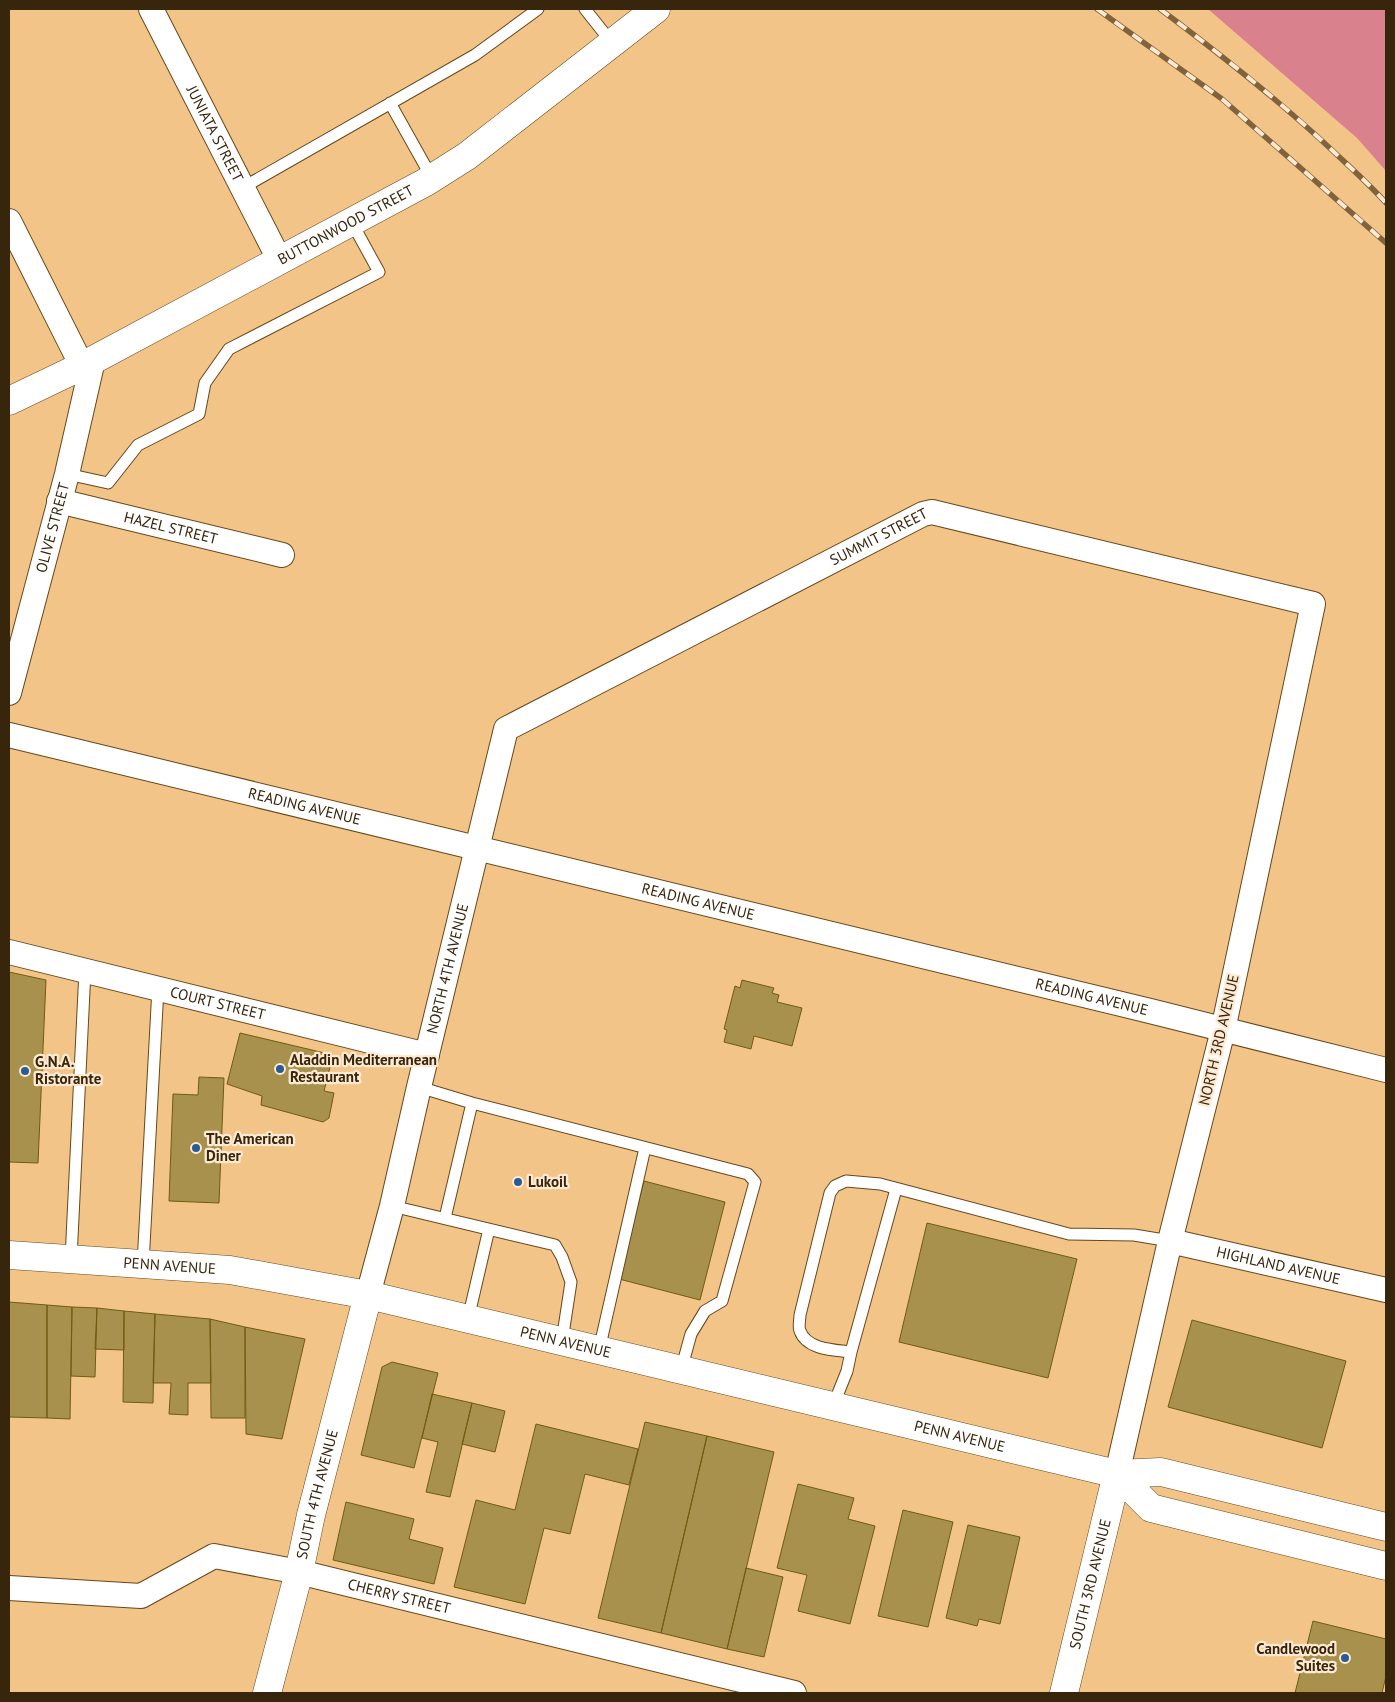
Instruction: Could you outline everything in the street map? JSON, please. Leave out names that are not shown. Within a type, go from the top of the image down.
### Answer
[{"type":"main road","name":"BUTTONWOOD STREET","points":[[9,401],[88,363],[432,178],[467,156],[656,9]]},
{"type":"main road","name":"PENN AVENUE","points":[[9,1255],[230,1270],[368,1295],[1117,1474],[1161,1472],[1386,1527]]},
{"type":"main road","name":"SOUTH 4TH AVENUE","points":[[267,1693],[368,1295]]},
{"type":"main road","points":[[1117,1474],[1151,1508],[1386,1566]]},
{"type":"main road","name":"SOUTH 3RD AVENUE","points":[[1064,1693],[1117,1474]]},
{"type":"street","name":"JUNIATA STREET","points":[[150,9],[279,259]]},
{"type":"street","points":[[9,221],[88,363]]},
{"type":"street","name":"OLIVE STREET","points":[[9,693],[67,474],[88,363]]},
{"type":"street","name":"HAZEL STREET","points":[[59,501],[282,554]]},
{"type":"street","name":"SUMMIT STREET","points":[[506,729],[924,514],[932,512],[1313,604]]},
{"type":"street","name":"NORTH 3RD AVENUE","points":[[1117,1474],[1170,1241],[1223,1030],[1313,604]]},
{"type":"street","name":"NORTH 4TH AVENUE","points":[[368,1295],[392,1206],[476,848],[506,729]]},
{"type":"street","name":"READING AVENUE","points":[[9,735],[1386,1070]]},
{"type":"street","name":"COURT STREET","points":[[9,952],[427,1055]]},
{"type":"street","name":"HIGHLAND AVENUE","points":[[1170,1241],[1386,1287]]},
{"type":"street","name":"CHERRY STREET","points":[[9,1588],[141,1596],[214,1556],[299,1572],[794,1693]]},
{"type":"lane","points":[[242,188],[476,55],[538,9]]},
{"type":"lane","points":[[585,9],[612,43]]},
{"type":"lane","points":[[390,103],[432,178]]},
{"type":"lane","points":[[67,474],[108,483],[138,445],[199,414],[205,384],[229,349],[378,272],[351,221]]},
{"type":"lane","points":[[70,1259],[85,970]]},
{"type":"lane","points":[[143,1264],[158,988]]},
{"type":"lane","points":[[419,1087],[472,1103],[748,1174],[755,1182],[722,1301],[705,1311],[691,1334],[681,1370]]},
{"type":"lane","points":[[444,1218],[472,1103]]},
{"type":"lane","points":[[599,1350],[644,1148]]},
{"type":"lane","points":[[851,1352],[819,1347],[806,1340],[800,1330],[800,1315],[830,1193],[834,1186],[846,1181],[880,1184],[1069,1234],[1134,1235],[1170,1241]]},
{"type":"lane","points":[[833,1406],[847,1371],[896,1189]]},
{"type":"lane","points":[[392,1206],[555,1245],[562,1257],[571,1282],[562,1341]]},
{"type":"lane","points":[[468,1318],[489,1229]]},
{"type":"shaded area","points":[[1208,9],[1386,9],[1386,171],[1357,138]]},
{"type":"building","name":"G.N.A. Ristorante","points":[[9,972],[46,980],[38,1163],[9,1162]]},
{"type":"building","points":[[742,980],[774,988],[772,993],[779,995],[777,1002],[802,1008],[792,1046],[754,1036],[751,1049],[724,1042],[727,1030],[724,1029],[735,986],[740,988]]},
{"type":"building","name":"Aladdin Mediterranean Restaurant","points":[[240,1033],[333,1055],[324,1091],[334,1093],[329,1118],[323,1122],[261,1105],[262,1096],[227,1084]]},
{"type":"building","name":"The American Diner","points":[[199,1077],[224,1078],[219,1203],[169,1201],[173,1094],[198,1095]]},
{"type":"building","points":[[644,1181],[725,1202],[700,1300],[619,1279]]},
{"type":"building","points":[[927,1223],[1077,1259],[1048,1378],[899,1342]]},
{"type":"building","points":[[9,1302],[47,1305],[47,1418],[9,1417]]},
{"type":"building","points":[[47,1305],[72,1307],[70,1419],[47,1418]]},
{"type":"building","points":[[72,1307],[97,1308],[95,1377],[71,1376]]},
{"type":"building","points":[[97,1308],[124,1311],[124,1350],[95,1349]]},
{"type":"building","points":[[124,1311],[155,1314],[153,1403],[123,1402]]},
{"type":"building","points":[[155,1314],[210,1319],[211,1383],[188,1383],[188,1415],[169,1414],[171,1383],[153,1383]]},
{"type":"building","points":[[210,1319],[245,1327],[245,1418],[211,1418]]},
{"type":"building","points":[[1192,1320],[1346,1361],[1322,1448],[1168,1407]]},
{"type":"building","points":[[245,1327],[305,1339],[282,1439],[246,1434]]},
{"type":"building","points":[[392,1362],[438,1373],[414,1468],[361,1455],[382,1367]]},
{"type":"building","points":[[432,1394],[472,1403],[450,1497],[426,1492],[438,1442],[422,1438]]},
{"type":"building","points":[[472,1403],[505,1411],[495,1452],[462,1444]]},
{"type":"building","points":[[645,1422],[707,1436],[661,1633],[598,1618]]},
{"type":"building","points":[[536,1424],[638,1449],[629,1485],[585,1474],[570,1534],[544,1528],[525,1604],[454,1587],[476,1500],[515,1510]]},
{"type":"building","points":[[707,1436],[774,1452],[727,1649],[661,1633]]},
{"type":"building","points":[[798,1484],[854,1498],[848,1519],[875,1526],[850,1624],[798,1611],[807,1575],[777,1568]]},
{"type":"building","points":[[346,1502],[414,1519],[409,1539],[443,1548],[434,1584],[333,1560]]},
{"type":"building","points":[[903,1510],[953,1522],[928,1627],[878,1616]]},
{"type":"building","points":[[968,1525],[1020,1537],[1000,1624],[979,1619],[977,1626],[946,1618]]},
{"type":"building","points":[[746,1568],[783,1577],[764,1657],[727,1649]]},
{"type":"building","name":"Candlewood Suites","points":[[1313,1621],[1386,1639],[1386,1676],[1382,1693],[1295,1693]]},
{"type":"railway","points":[[1097,9],[1222,99],[1386,243]]},
{"type":"railway","points":[[1160,9],[1227,60],[1292,114],[1386,203]]},
{"type":"place","name":"Aladdin Mediterranean Restaurant","points":[[280,1069]]},
{"type":"place","name":"G.N.A. Ristorante","points":[[25,1071]]},
{"type":"place","name":"The American Diner","points":[[196,1148]]},
{"type":"place","name":"Lukoil","points":[[518,1182]]},
{"type":"place","name":"Candlewood Suites","points":[[1345,1658]]}]
